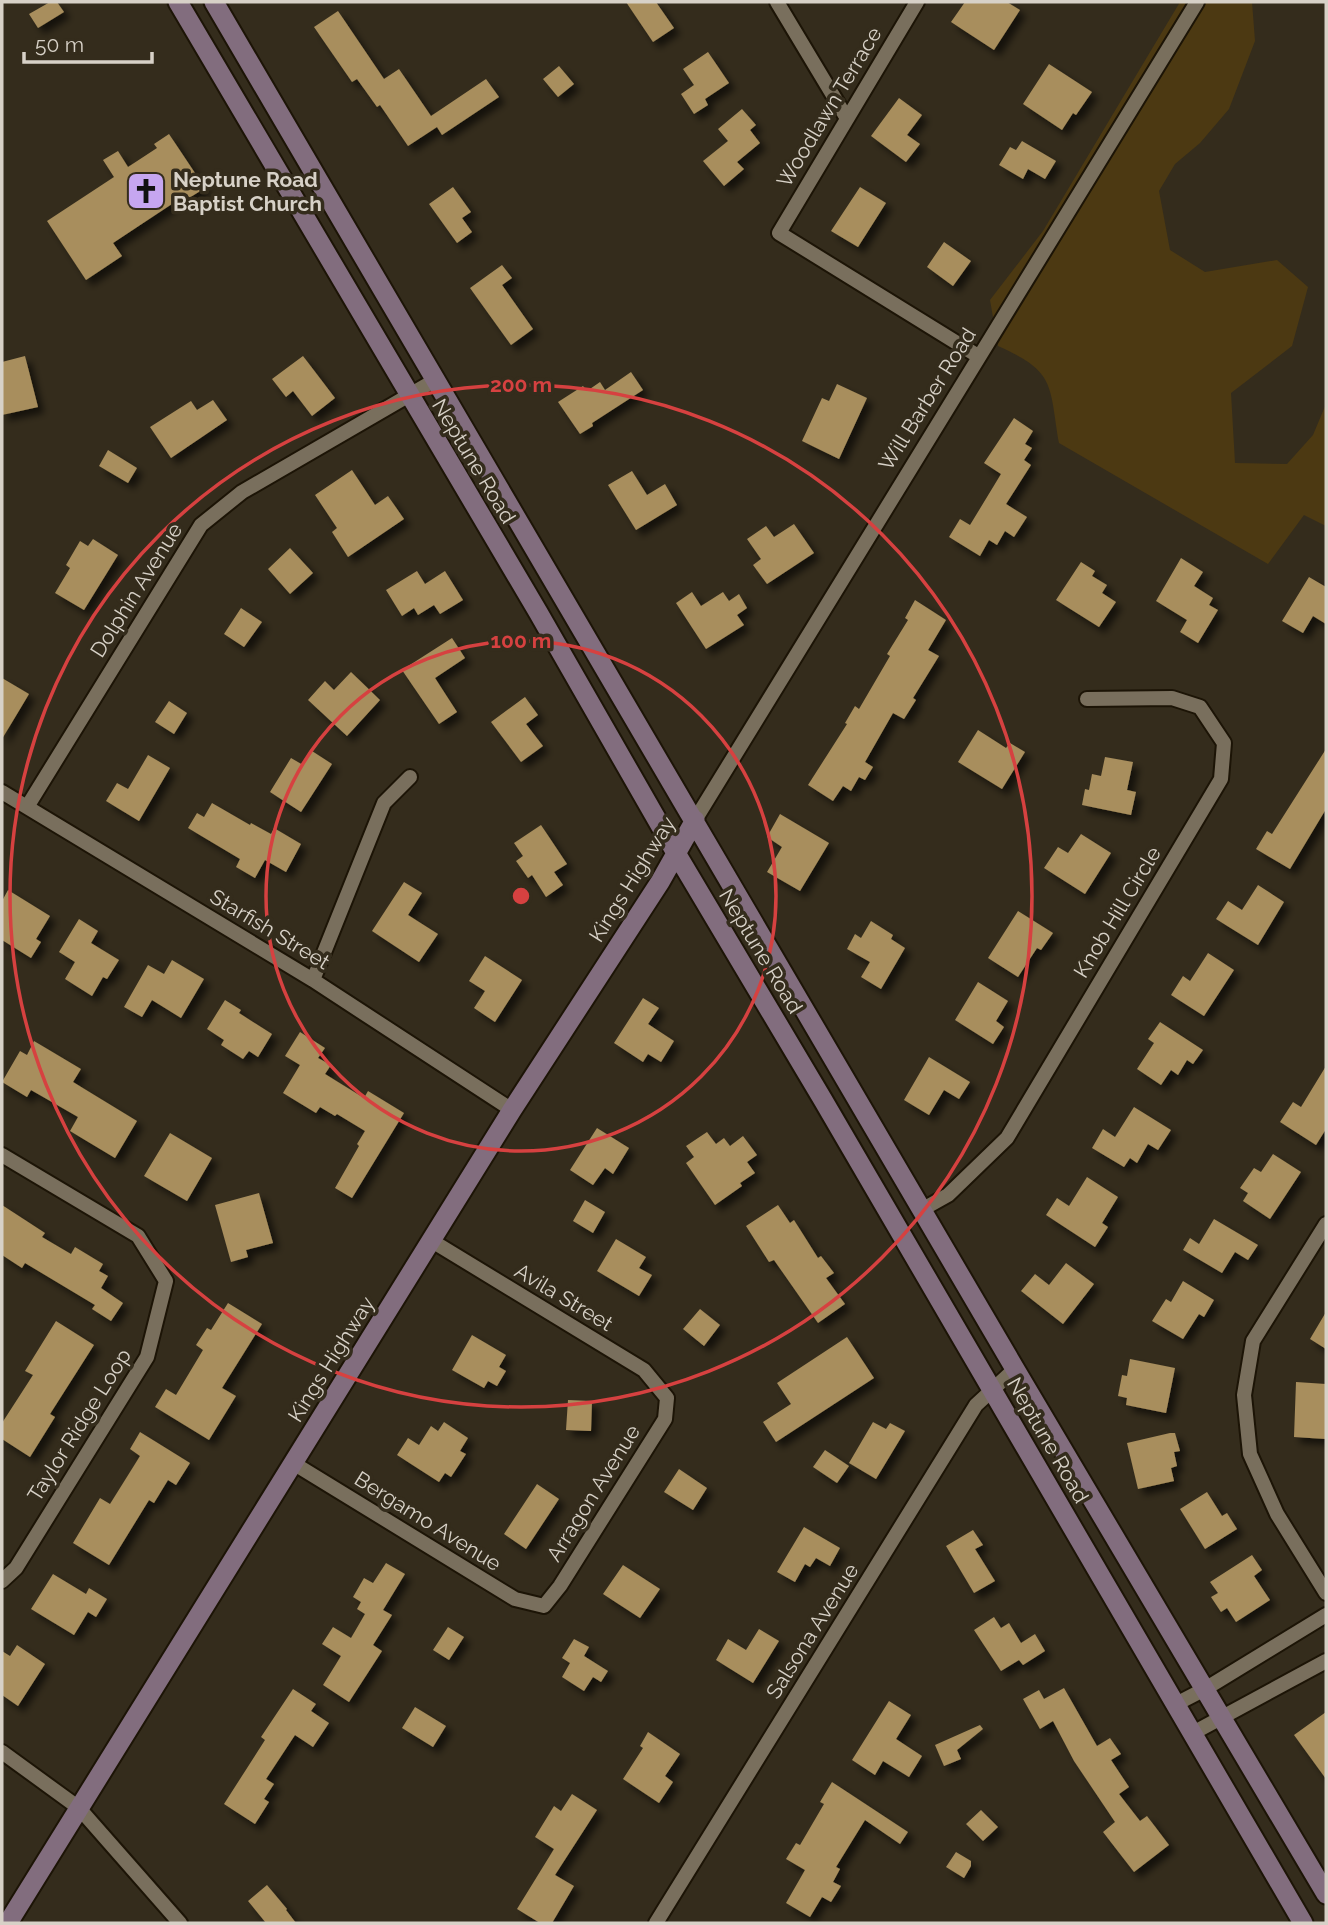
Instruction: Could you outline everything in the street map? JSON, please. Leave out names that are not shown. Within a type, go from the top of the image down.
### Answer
[{"type":"main road","name":"Neptune Road","points":[[178,2],[538,612],[676,853],[1303,1923]]},
{"type":"main road","name":"Neptune Road","points":[[215,2],[1015,1369],[1326,1894]]},
{"type":"main road","name":"Kings Highway","points":[[8,1923],[512,1110],[660,882],[695,820]]},
{"type":"street","points":[[777,2],[846,117]]},
{"type":"street","name":"Woodlawn Terrace","points":[[917,2],[779,233],[978,356]]},
{"type":"street","name":"Will Barber Road","points":[[695,820],[1197,2]]},
{"type":"street","name":"Dolphin Avenue","points":[[27,807],[201,525],[242,492],[437,379]]},
{"type":"street","name":"Knob Hill Circle","points":[[923,1209],[948,1195],[1007,1138],[1221,779],[1224,743],[1200,707],[1172,698],[1087,699]]},
{"type":"street","points":[[313,980],[384,803],[410,777]]},
{"type":"street","name":"Starfish Street","points":[[2,792],[313,980],[512,1110]]},
{"type":"street","name":"Taylor Ridge Loop","points":[[2,1155],[138,1236],[166,1280],[147,1357],[16,1568],[2,1581]]},
{"type":"street","points":[[1326,1224],[1253,1341],[1244,1395],[1250,1454],[1277,1514],[1326,1592]]},
{"type":"street","name":"Avila Street","points":[[432,1241],[644,1370],[667,1398]]},
{"type":"street","name":"Salsona Avenue","points":[[656,1923],[976,1405],[1015,1369]]},
{"type":"street","name":"Arragon Avenue","points":[[544,1606],[560,1586],[664,1419],[667,1398]]},
{"type":"street","name":"Bergamo Avenue","points":[[293,1463],[515,1599],[544,1606]]},
{"type":"street","points":[[1175,1704],[1205,1689],[1326,1615]]},
{"type":"street","points":[[1193,1733],[1326,1661]]},
{"type":"street","points":[[2,1752],[79,1808],[180,1923]]},
{"type":"shaded area","points":[[1180,2],[1252,2],[1255,41],[1229,109],[1200,143],[1175,164],[1159,191],[1170,250],[1205,272],[1277,260],[1308,287],[1292,346],[1231,393],[1235,463],[1287,464],[1313,435],[1326,404],[1326,526],[1304,515],[1268,564],[1059,443],[1047,382],[1031,364],[998,346],[990,300],[1043,231]]},
{"type":"building","points":[[50,2],[57,2],[64,12],[38,28],[29,14]]},
{"type":"building","points":[[626,2],[656,2],[674,28],[653,42]]},
{"type":"building","points":[[965,2],[1007,2],[1020,10],[994,50],[951,22]]},
{"type":"building","points":[[338,11],[384,79],[399,69],[431,116],[486,79],[499,97],[442,135],[437,127],[408,146],[380,105],[377,107],[357,79],[352,82],[314,27]]},
{"type":"building","points":[[708,52],[729,83],[705,99],[708,105],[694,114],[681,94],[694,85],[683,69]]},
{"type":"building","points":[[1049,64],[1092,92],[1062,130],[1023,104]]},
{"type":"building","points":[[559,66],[574,84],[558,97],[543,79]]},
{"type":"building","points":[[899,98],[922,115],[907,135],[920,144],[906,162],[871,136]]},
{"type":"building","points":[[742,109],[756,125],[750,130],[760,143],[737,162],[744,169],[724,186],[703,161],[728,141],[718,129]]},
{"type":"building","name":"Neptune Road Baptist Church","points":[[169,134],[205,188],[189,198],[187,194],[113,243],[122,256],[86,280],[47,221],[114,177],[103,160],[118,151],[128,167],[157,148],[154,144]]},
{"type":"building","points":[[1022,141],[1056,161],[1045,179],[1028,169],[1023,179],[999,165],[1010,147],[1016,150]]},
{"type":"building","points":[[453,187],[471,212],[462,218],[472,232],[457,243],[429,204]]},
{"type":"building","points":[[860,187],[886,203],[858,247],[831,231]]},
{"type":"building","points":[[944,242],[971,261],[953,286],[927,267]]},
{"type":"building","points":[[502,265],[512,278],[502,285],[533,329],[511,345],[470,288]]},
{"type":"building","points":[[25,356],[38,407],[2,415],[2,362]]},
{"type":"building","points":[[303,356],[335,398],[312,416],[293,391],[286,397],[272,379]]},
{"type":"building","points":[[631,372],[643,390],[592,423],[593,426],[580,434],[558,402],[583,386],[587,391],[600,382],[605,390]]},
{"type":"building","points":[[837,384],[867,398],[839,459],[802,441],[822,398],[829,401]]},
{"type":"building","points":[[213,400],[227,420],[171,458],[150,427],[191,401],[197,410]]},
{"type":"building","points":[[1014,418],[1033,431],[1025,444],[1032,448],[1024,460],[1031,465],[1006,504],[1027,517],[1014,537],[1005,531],[997,545],[989,540],[980,556],[949,537],[960,519],[970,525],[1001,474],[984,463]]},
{"type":"building","points":[[108,450],[137,468],[128,483],[99,466]]},
{"type":"building","points":[[352,470],[375,505],[388,496],[404,519],[348,557],[332,532],[337,528],[315,495]]},
{"type":"building","points":[[632,471],[647,495],[665,484],[677,505],[636,530],[608,485]]},
{"type":"building","points":[[794,524],[814,553],[767,584],[753,565],[761,559],[747,539],[766,526],[774,537]]},
{"type":"building","points":[[93,539],[118,555],[84,610],[55,593],[70,568],[66,565],[80,541],[88,546]]},
{"type":"building","points":[[290,548],[313,573],[290,594],[268,569]]},
{"type":"building","points":[[1181,558],[1203,572],[1194,586],[1213,598],[1209,605],[1218,610],[1198,643],[1180,632],[1187,620],[1156,601]]},
{"type":"building","points":[[1081,562],[1095,571],[1092,576],[1107,585],[1102,593],[1116,602],[1099,627],[1056,600]]},
{"type":"building","points":[[417,571],[425,584],[445,571],[463,600],[440,614],[434,605],[418,615],[414,608],[402,616],[386,590]]},
{"type":"building","points":[[1309,577],[1326,587],[1326,624],[1313,616],[1303,633],[1282,621]]},
{"type":"building","points":[[692,592],[701,606],[723,592],[729,601],[739,594],[747,608],[737,615],[744,625],[706,649],[676,603]]},
{"type":"building","points":[[915,600],[946,620],[928,650],[939,656],[913,698],[916,700],[904,719],[893,713],[865,762],[873,767],[865,780],[859,777],[851,791],[843,786],[833,801],[808,785],[847,724],[845,723],[855,706],[859,709],[890,656],[887,654],[908,620],[905,618]]},
{"type":"building","points":[[241,608],[262,622],[244,647],[224,634]]},
{"type":"building","points":[[452,638],[465,658],[435,678],[457,712],[439,724],[402,670]]},
{"type":"building","points":[[351,672],[380,700],[347,736],[308,700],[325,681],[334,690]]},
{"type":"building","points":[[2,678],[29,694],[2,739]]},
{"type":"building","points":[[525,697],[538,715],[526,724],[543,746],[521,762],[491,722]]},
{"type":"building","points":[[169,701],[187,713],[174,734],[155,722]]},
{"type":"building","points":[[978,730],[1006,748],[1010,743],[1025,752],[1002,789],[958,762]]},
{"type":"building","points":[[1326,749],[1326,809],[1290,869],[1256,849],[1267,831],[1272,834]]},
{"type":"building","points":[[312,751],[332,764],[301,812],[270,792],[291,758],[303,765]]},
{"type":"building","points":[[148,755],[170,768],[139,821],[106,801],[117,783],[128,789]]},
{"type":"building","points":[[1105,757],[1133,762],[1127,790],[1136,792],[1131,815],[1082,805],[1092,774],[1101,776]]},
{"type":"building","points":[[212,803],[250,825],[251,823],[271,834],[274,828],[301,844],[286,872],[265,860],[255,878],[236,867],[240,859],[188,828],[197,813],[204,817]]},
{"type":"building","points":[[780,814],[829,843],[800,891],[767,872],[782,847],[767,837]]},
{"type":"building","points":[[541,825],[567,864],[554,872],[563,885],[546,897],[532,875],[528,878],[516,861],[523,856],[514,843]]},
{"type":"building","points":[[1081,834],[1111,853],[1085,894],[1044,868],[1058,847],[1068,853]]},
{"type":"building","points":[[404,882],[422,893],[408,915],[438,934],[419,962],[372,931]]},
{"type":"building","points":[[1258,885],[1284,902],[1258,945],[1216,919],[1228,901],[1242,910]]},
{"type":"building","points":[[8,890],[50,916],[36,939],[41,942],[31,958],[2,940],[2,901]]},
{"type":"building","points":[[1018,911],[1053,933],[1041,950],[1037,948],[1018,977],[988,958]]},
{"type":"building","points":[[79,919],[98,931],[91,943],[119,960],[107,979],[103,977],[92,996],[65,979],[75,962],[59,952]]},
{"type":"building","points":[[871,921],[893,935],[891,939],[905,948],[881,989],[861,977],[870,962],[847,949],[855,934],[861,938]]},
{"type":"building","points":[[1208,953],[1234,970],[1204,1016],[1171,995],[1183,976],[1190,981]]},
{"type":"building","points":[[485,956],[522,980],[495,1022],[474,1008],[485,991],[469,981]]},
{"type":"building","points":[[172,960],[204,979],[181,1018],[152,1000],[142,1017],[124,1007],[148,965],[164,974]]},
{"type":"building","points":[[978,982],[1008,1001],[996,1021],[1004,1027],[993,1044],[955,1020]]},
{"type":"building","points":[[643,998],[659,1008],[648,1024],[674,1041],[661,1062],[648,1054],[643,1062],[614,1043]]},
{"type":"building","points":[[225,1000],[241,1010],[239,1013],[272,1034],[258,1057],[249,1051],[243,1059],[221,1045],[224,1040],[207,1029]]},
{"type":"building","points":[[1160,1022],[1203,1050],[1193,1064],[1187,1060],[1178,1075],[1171,1070],[1161,1085],[1137,1069],[1154,1043],[1148,1039]]},
{"type":"building","points":[[300,1032],[325,1048],[318,1058],[331,1065],[325,1074],[364,1098],[368,1091],[404,1113],[352,1198],[335,1188],[365,1131],[320,1107],[316,1113],[283,1093],[300,1065],[285,1056]]},
{"type":"building","points":[[34,1041],[81,1069],[73,1082],[137,1121],[115,1158],[70,1131],[78,1117],[31,1090],[27,1097],[2,1082],[20,1051],[27,1055]]},
{"type":"building","points":[[929,1057],[970,1082],[959,1099],[944,1090],[929,1115],[904,1100]]},
{"type":"building","points":[[1326,1066],[1326,1129],[1316,1145],[1280,1122],[1293,1102],[1301,1107]]},
{"type":"building","points":[[1134,1107],[1171,1130],[1158,1150],[1148,1144],[1137,1163],[1130,1158],[1124,1167],[1092,1148],[1103,1129],[1115,1137]]},
{"type":"building","points":[[597,1128],[629,1148],[613,1174],[605,1168],[593,1185],[570,1170]]},
{"type":"building","points":[[707,1132],[716,1144],[724,1138],[730,1146],[743,1136],[757,1155],[747,1162],[755,1173],[715,1205],[686,1163],[694,1157],[686,1146]]},
{"type":"building","points":[[170,1133],[212,1158],[187,1201],[144,1176]]},
{"type":"building","points":[[1273,1154],[1301,1172],[1270,1219],[1243,1201],[1248,1193],[1240,1188],[1254,1168],[1261,1172]]},
{"type":"building","points":[[1087,1177],[1118,1197],[1102,1223],[1108,1227],[1095,1247],[1046,1215],[1057,1198],[1069,1206]]},
{"type":"building","points":[[259,1193],[273,1243],[246,1250],[248,1257],[231,1262],[215,1205]]},
{"type":"building","points":[[585,1200],[605,1212],[593,1233],[573,1221]]},
{"type":"building","points":[[2,1205],[45,1233],[42,1237],[71,1254],[75,1247],[103,1264],[99,1271],[108,1276],[101,1288],[123,1303],[111,1321],[92,1309],[95,1305],[25,1263],[22,1268],[2,1255]]},
{"type":"building","points":[[778,1205],[790,1223],[794,1220],[818,1258],[821,1256],[834,1273],[826,1278],[845,1304],[818,1323],[774,1260],[769,1262],[746,1226]]},
{"type":"building","points":[[1214,1219],[1258,1245],[1248,1260],[1235,1252],[1222,1273],[1183,1250],[1190,1238],[1199,1244]]},
{"type":"building","points":[[616,1239],[646,1257],[639,1268],[652,1275],[639,1296],[597,1271]]},
{"type":"building","points":[[1066,1263],[1094,1284],[1063,1324],[1021,1291],[1035,1274],[1049,1285]]},
{"type":"building","points":[[1183,1281],[1214,1300],[1204,1317],[1199,1314],[1183,1339],[1152,1321],[1166,1299],[1171,1302]]},
{"type":"building","points":[[228,1303],[262,1324],[222,1388],[236,1396],[209,1440],[155,1407],[166,1389],[176,1395],[203,1350],[196,1345],[207,1328],[211,1330]]},
{"type":"building","points":[[700,1309],[720,1325],[704,1346],[683,1329]]},
{"type":"building","points":[[1326,1312],[1326,1349],[1310,1339]]},
{"type":"building","points":[[56,1321],[94,1345],[50,1414],[55,1417],[30,1457],[2,1439],[2,1423],[33,1375],[25,1371]]},
{"type":"building","points":[[472,1335],[506,1355],[499,1367],[506,1371],[497,1386],[488,1381],[484,1388],[452,1370]]},
{"type":"building","points":[[847,1337],[874,1378],[776,1442],[763,1422],[791,1404],[777,1383]]},
{"type":"building","points":[[1130,1359],[1175,1368],[1166,1413],[1126,1405],[1127,1398],[1118,1396],[1122,1375],[1127,1376]]},
{"type":"building","points":[[1296,1382],[1326,1384],[1326,1439],[1294,1437]]},
{"type":"building","points":[[568,1400],[592,1401],[591,1431],[566,1430]]},
{"type":"building","points":[[444,1422],[468,1438],[460,1451],[466,1454],[451,1477],[445,1473],[439,1482],[397,1455],[408,1438],[419,1445],[431,1426],[438,1431]]},
{"type":"building","points":[[873,1422],[886,1429],[890,1423],[905,1431],[876,1479],[849,1463]]},
{"type":"building","points":[[140,1432],[190,1463],[176,1485],[168,1480],[154,1503],[149,1500],[109,1565],[73,1543],[100,1498],[110,1504],[140,1456],[130,1449]]},
{"type":"building","points":[[1175,1433],[1180,1451],[1174,1452],[1177,1466],[1171,1468],[1174,1481],[1138,1489],[1127,1443]]},
{"type":"building","points":[[825,1450],[849,1466],[837,1483],[813,1467]]},
{"type":"building","points":[[679,1469],[707,1488],[693,1510],[664,1492]]},
{"type":"building","points":[[537,1484],[559,1499],[526,1549],[504,1534]]},
{"type":"building","points":[[1207,1492],[1222,1516],[1227,1513],[1237,1529],[1205,1549],[1180,1509]]},
{"type":"building","points":[[804,1527],[840,1548],[830,1566],[816,1558],[810,1567],[805,1564],[795,1582],[777,1572]]},
{"type":"building","points":[[973,1530],[983,1545],[975,1549],[995,1581],[974,1593],[946,1546]]},
{"type":"building","points":[[1252,1555],[1262,1570],[1254,1576],[1270,1600],[1236,1622],[1227,1608],[1221,1612],[1211,1597],[1218,1593],[1210,1582]]},
{"type":"building","points":[[386,1563],[405,1574],[383,1610],[392,1615],[373,1645],[382,1651],[349,1702],[323,1685],[341,1656],[322,1644],[333,1627],[351,1638],[365,1614],[357,1609],[361,1602],[353,1597],[364,1578],[373,1583]]},
{"type":"building","points":[[623,1565],[660,1589],[640,1618],[603,1594]]},
{"type":"building","points":[[53,1574],[86,1594],[89,1588],[107,1599],[96,1617],[88,1612],[74,1635],[31,1609]]},
{"type":"building","points":[[994,1617],[1001,1628],[1009,1623],[1021,1643],[1035,1634],[1045,1651],[1023,1665],[1019,1660],[1001,1671],[974,1630]]},
{"type":"building","points":[[448,1627],[464,1637],[449,1660],[433,1650]]},
{"type":"building","points":[[759,1629],[779,1641],[753,1683],[716,1660],[728,1639],[746,1650]]},
{"type":"building","points":[[574,1639],[589,1647],[584,1656],[608,1671],[601,1682],[593,1677],[584,1691],[562,1677],[570,1663],[562,1658]]},
{"type":"building","points":[[17,1645],[45,1664],[18,1706],[2,1695],[2,1651],[10,1656]]},
{"type":"building","points":[[1064,1688],[1097,1746],[1110,1738],[1121,1754],[1111,1760],[1129,1787],[1119,1794],[1140,1821],[1147,1816],[1169,1845],[1134,1872],[1103,1832],[1115,1822],[1074,1761],[1053,1721],[1040,1729],[1023,1699],[1039,1690],[1044,1699]]},
{"type":"building","points":[[293,1689],[316,1704],[311,1711],[329,1723],[313,1747],[295,1735],[266,1779],[274,1784],[264,1799],[269,1802],[255,1824],[224,1804],[265,1740],[261,1737]]},
{"type":"building","points":[[889,1701],[911,1715],[896,1739],[922,1756],[909,1777],[883,1761],[875,1775],[852,1760]]},
{"type":"building","points":[[415,1707],[446,1726],[433,1747],[402,1728]]},
{"type":"building","points":[[1326,1712],[1326,1779],[1294,1735]]},
{"type":"building","points":[[980,1725],[983,1729],[957,1750],[961,1759],[944,1766],[935,1745]]},
{"type":"building","points":[[648,1732],[680,1754],[665,1776],[673,1782],[659,1803],[623,1779],[643,1748],[640,1746]]},
{"type":"building","points":[[832,1782],[908,1832],[900,1844],[865,1820],[836,1867],[840,1869],[833,1882],[841,1886],[831,1902],[822,1897],[810,1917],[786,1903],[805,1870],[786,1859],[796,1843],[800,1845],[824,1804],[820,1802]]},
{"type":"building","points":[[572,1794],[597,1810],[555,1875],[574,1886],[552,1923],[540,1923],[517,1909],[554,1849],[535,1837],[554,1806],[561,1811]]},
{"type":"building","points":[[981,1810],[998,1827],[983,1841],[966,1824]]},
{"type":"building","points":[[956,1852],[971,1861],[964,1878],[946,1867]]},
{"type":"building","points":[[267,1885],[296,1923],[266,1923],[248,1901]]},
{"type":"place","name":"Neptune Road Baptist Church","points":[[146,191]]}]
